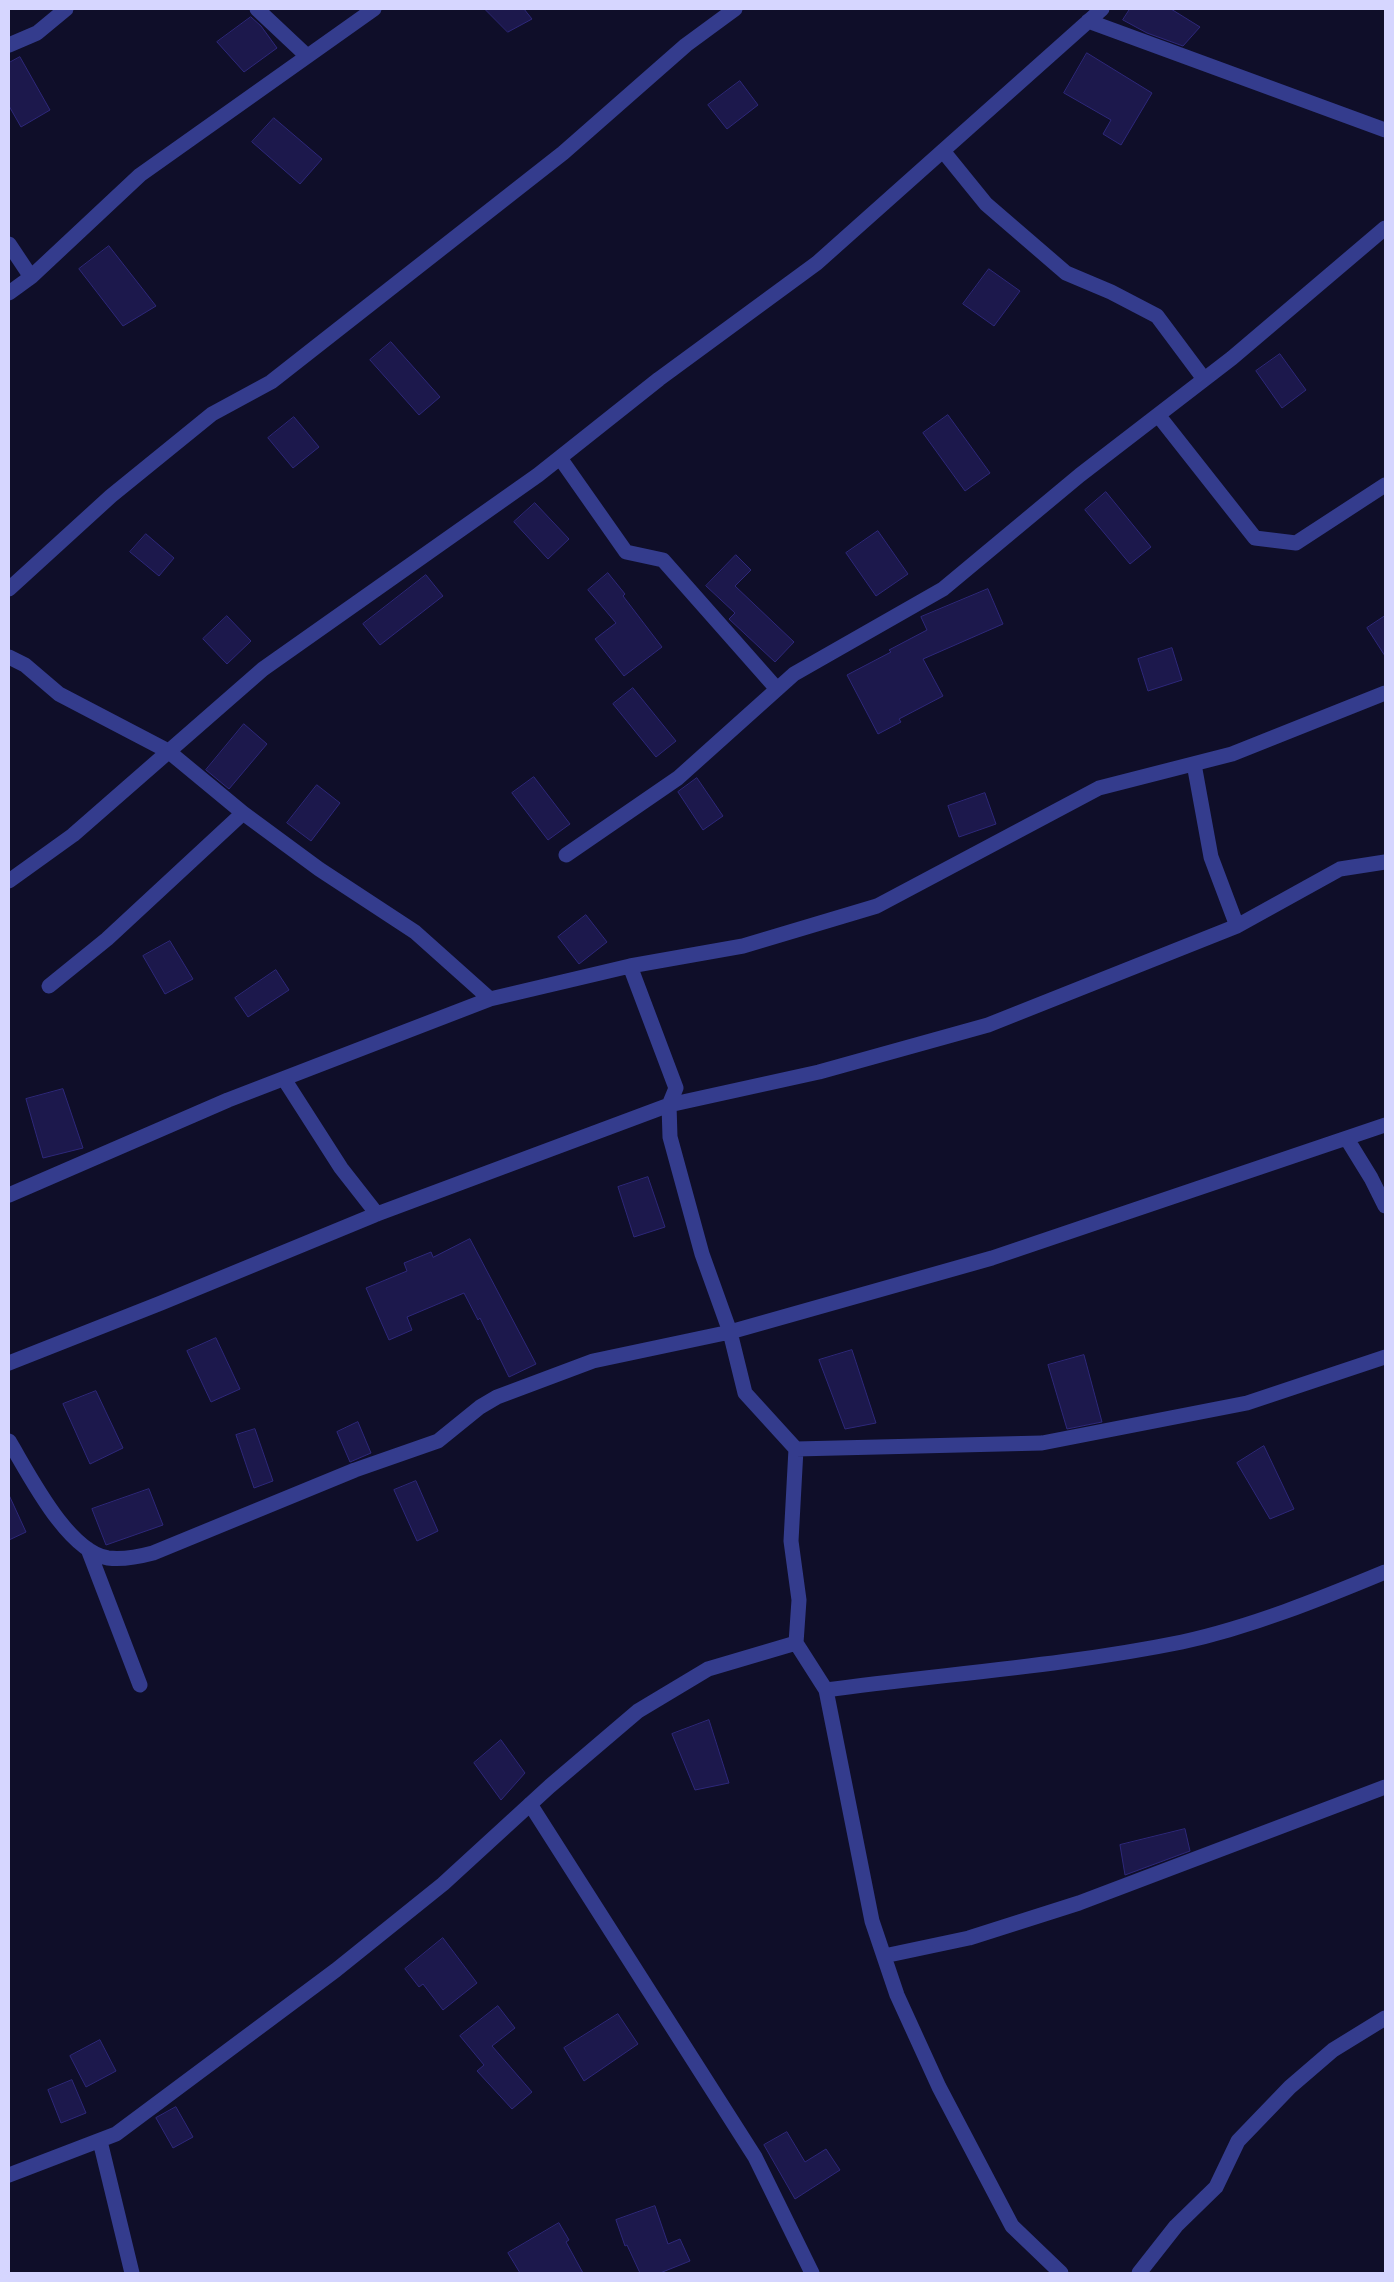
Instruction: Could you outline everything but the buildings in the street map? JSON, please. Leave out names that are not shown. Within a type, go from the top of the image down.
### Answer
[{"type":"street","points":[[9,45],[37,33],[66,9]]},
{"type":"street","points":[[257,9],[307,56]]},
{"type":"street","points":[[9,293],[31,277],[140,175],[374,9]]},
{"type":"street","points":[[9,589],[111,496],[212,414],[272,382],[563,153],[686,45],[734,9]]},
{"type":"street","points":[[9,881],[73,835],[263,669],[560,458],[659,380],[817,263],[1102,9]]},
{"type":"street","points":[[1088,21],[1385,130]]},
{"type":"street","points":[[943,151],[986,204],[1066,273],[1111,292],[1157,316],[1204,380]]},
{"type":"street","points":[[566,855],[678,778],[794,674],[943,589],[1080,475],[1204,380],[1385,228]]},
{"type":"street","points":[[9,244],[31,277]]},
{"type":"street","points":[[1158,415],[1254,538],[1296,544],[1385,485]]},
{"type":"street","points":[[560,458],[626,552],[663,560],[777,689]]},
{"type":"street","points":[[9,656],[25,665],[59,694],[168,751],[243,813],[318,870],[415,932],[490,1000]]},
{"type":"street","points":[[9,1195],[228,1100],[490,1000],[630,966],[743,946],[878,906],[1099,788],[1232,754],[1385,694]]},
{"type":"street","points":[[1194,764],[1212,857],[1237,926]]},
{"type":"street","points":[[49,986],[107,939],[243,813]]},
{"type":"street","points":[[9,1363],[378,1214],[669,1105],[819,1072],[988,1025],[1237,926],[1340,869],[1385,862]]},
{"type":"street","points":[[630,966],[676,1088],[669,1105],[670,1137],[702,1254],[730,1332],[745,1392],[796,1449],[791,1541],[799,1600],[796,1642],[826,1690],[872,1921],[897,1995],[939,2087],[1012,2226],[1061,2273]]},
{"type":"street","points":[[284,1079],[341,1168],[378,1214]]},
{"type":"street","points":[[9,1441],[60,1524],[88,1549],[106,1558],[129,1559],[153,1553],[355,1470],[438,1441],[480,1407],[497,1397],[593,1361],[730,1332],[992,1258],[1346,1140],[1385,1125]]},
{"type":"street","points":[[1346,1140],[1372,1178],[1385,1206]]},
{"type":"street","points":[[796,1449],[1042,1443],[1247,1403],[1385,1357]]},
{"type":"street","points":[[88,1549],[140,1685]]},
{"type":"street","points":[[826,1690],[1030,1666],[1183,1642],[1258,1621],[1385,1572]]},
{"type":"street","points":[[9,2175],[116,2134],[336,1970],[443,1884],[530,1804],[638,1711],[708,1669],[796,1642]]},
{"type":"street","points":[[884,1956],[969,1938],[1079,1903],[1385,1787]]},
{"type":"street","points":[[530,1804],[755,2158],[812,2273]]},
{"type":"street","points":[[1138,2273],[1176,2226],[1216,2187],[1238,2141],[1290,2087],[1333,2050],[1385,2018]]},
{"type":"street","points":[[100,2141],[132,2273]]}]
